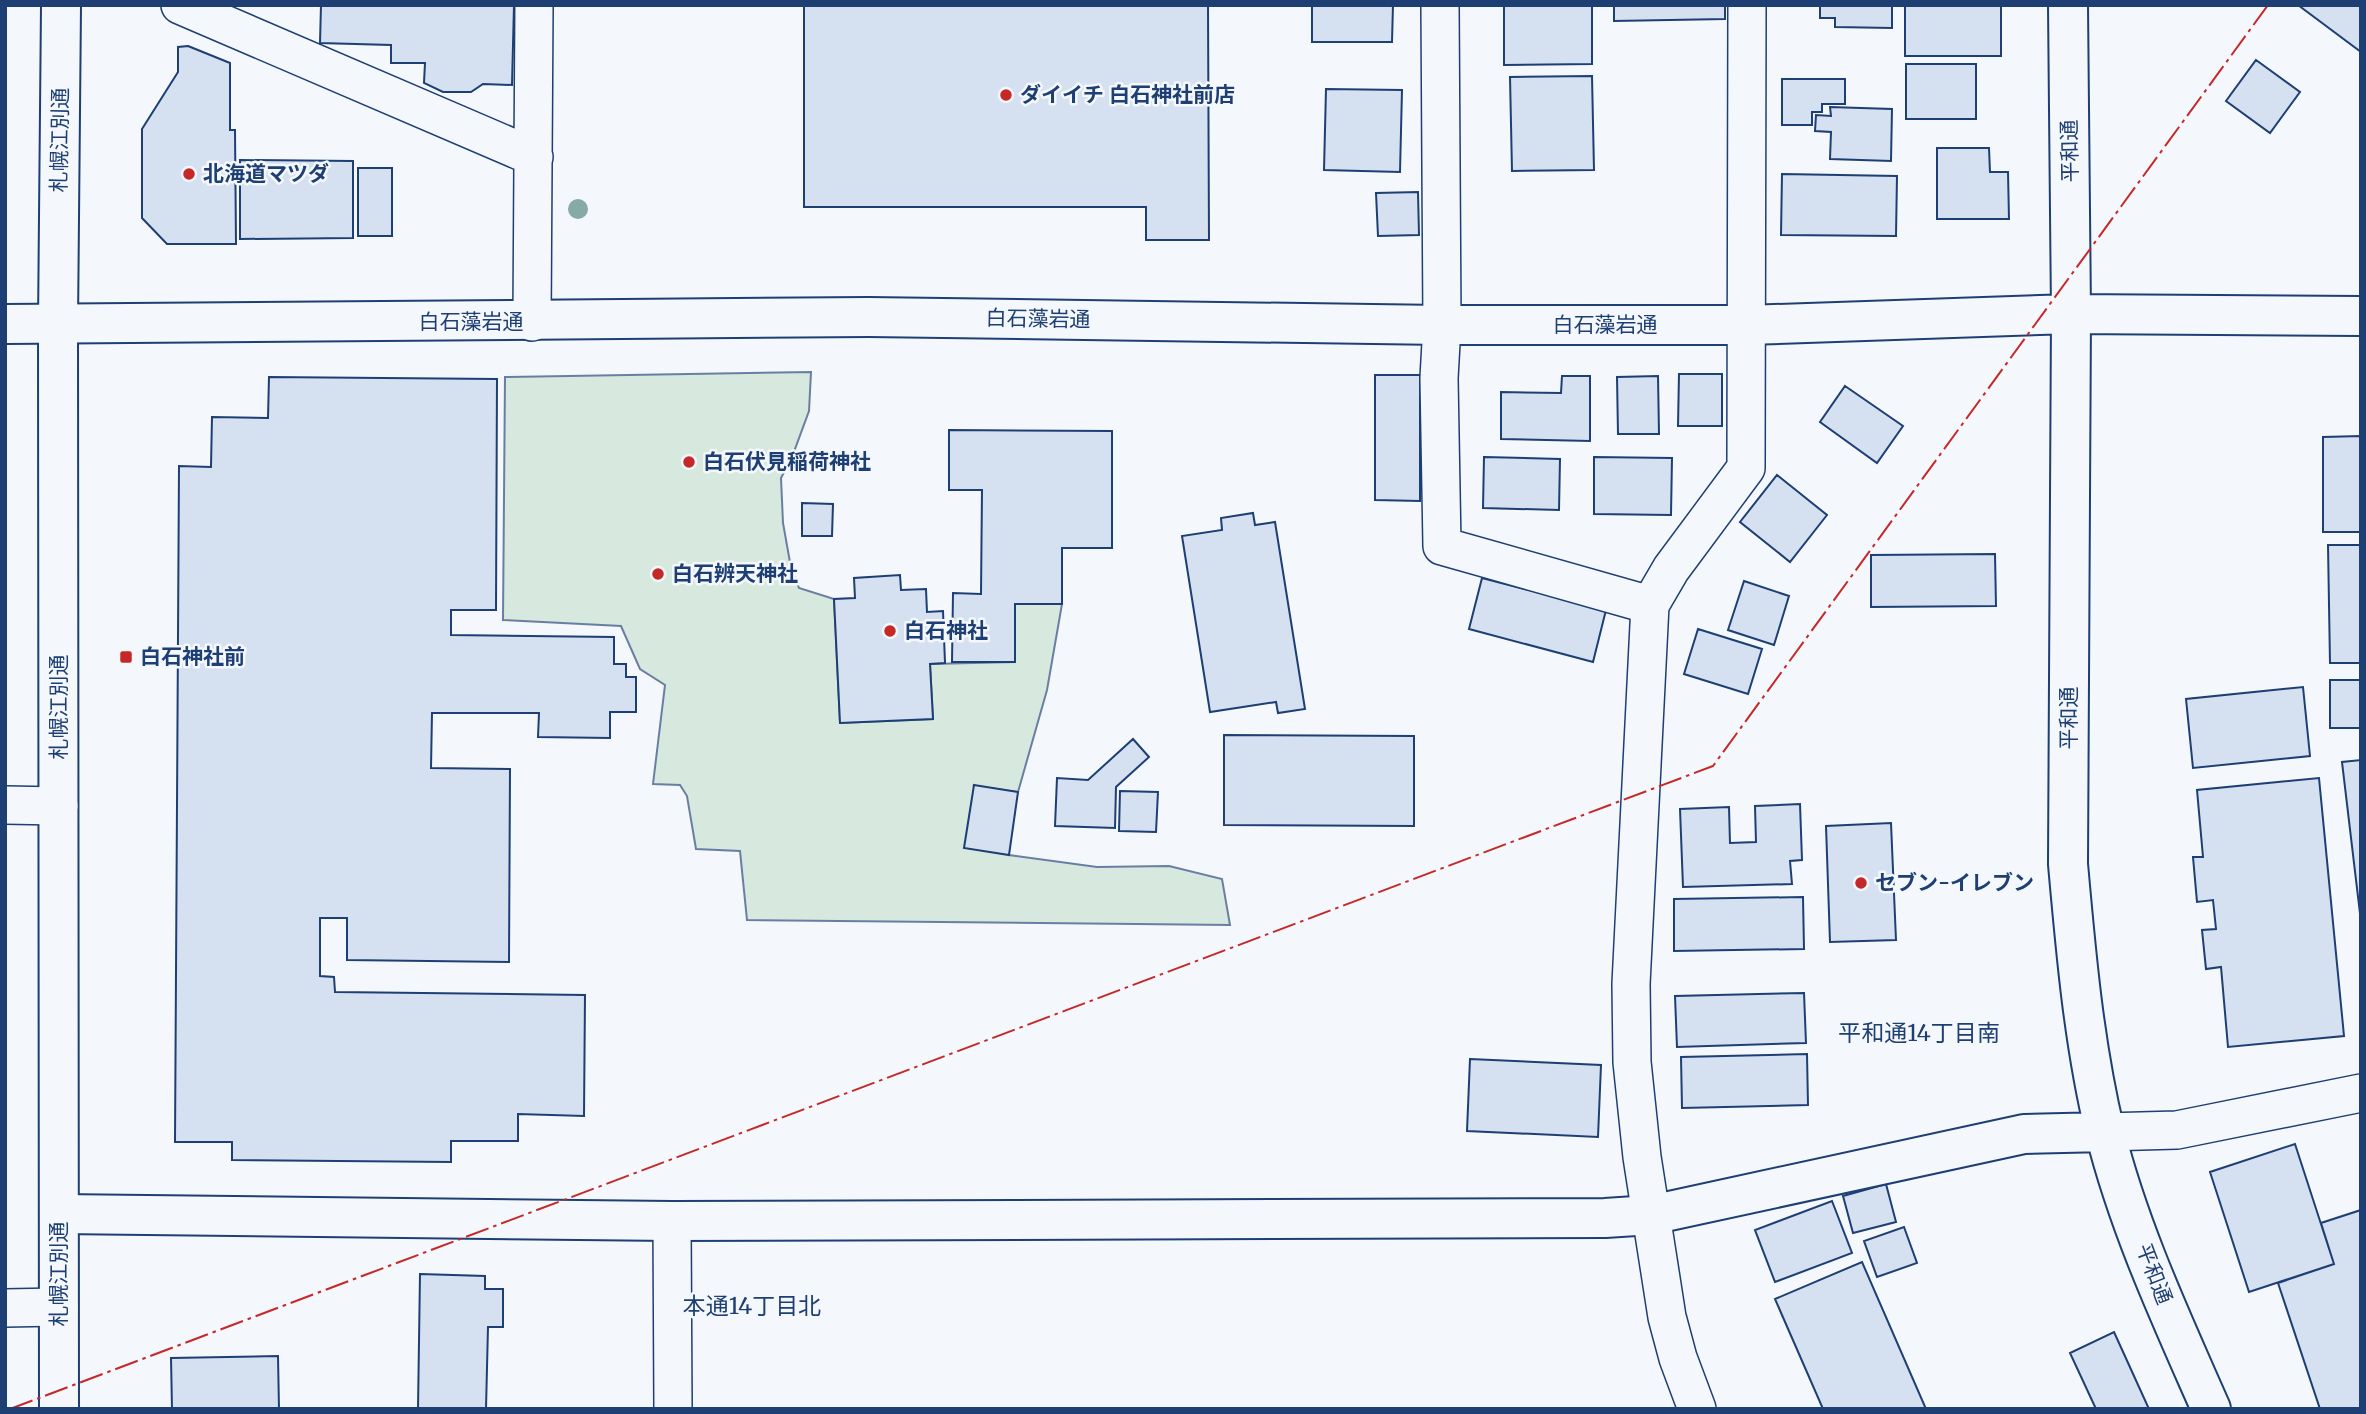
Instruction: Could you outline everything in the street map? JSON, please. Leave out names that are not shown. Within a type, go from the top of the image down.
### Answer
[{"type":"main road","name":"札幌江別通","points":[[59,1409],[58,324],[61,5]]},
{"type":"main road","name":"平和通","points":[[2068,5],[2071,314],[2068,864],[2074,929],[2090,1056],[2105,1132],[2123,1192],[2160,1293],[2211,1409]]},
{"type":"main road","name":"白石藻岩通","points":[[5,324],[532,322],[869,317],[1442,325],[1747,325],[2071,314],[2361,316]]},
{"type":"main road","points":[[59,1214],[673,1221],[1605,1218],[1651,1214],[2024,1134],[2105,1132]]},
{"type":"street","points":[[180,5],[534,157]]},
{"type":"street","points":[[532,322],[534,5]]},
{"type":"street","points":[[1440,5],[1442,325],[1439,378],[1442,546],[1650,605]]},
{"type":"street","points":[[1697,1409],[1678,1359],[1667,1317],[1642,1157],[1632,1062],[1631,984],[1650,605],[1671,569],[1746,468],[1747,5]]},
{"type":"street","points":[[5,805],[59,806]]},
{"type":"street","points":[[2105,1132],[2177,1130],[2361,1093]]},
{"type":"street","points":[[673,1221],[673,1409]]},
{"type":"street","points":[[5,1308],[59,1307]]},
{"type":"shaded area","points":[[811,372],[809,411],[781,478],[783,523],[791,568],[799,588],[834,599],[840,723],[933,719],[930,664],[1015,662],[1015,604],[1062,604],[1047,690],[1018,792],[974,786],[1009,855],[1097,867],[1169,866],[1222,879],[1230,925],[747,920],[740,851],[696,849],[687,796],[680,785],[653,784],[665,685],[640,669],[621,626],[503,620],[505,377]]},
{"type":"building","points":[[321,5],[514,5],[512,85],[483,84],[471,92],[443,92],[424,83],[425,63],[391,63],[391,45],[320,43]]},
{"type":"building","name":"ダイイチ 白石神社前店","points":[[804,5],[1208,5],[1209,240],[1146,240],[1146,207],[804,207]]},
{"type":"building","points":[[1312,5],[1393,5],[1392,42],[1312,42]]},
{"type":"building","points":[[1504,5],[1592,5],[1592,64],[1504,65]]},
{"type":"building","points":[[1614,5],[1725,5],[1725,19],[1614,21]]},
{"type":"building","points":[[1820,5],[1892,5],[1892,28],[1835,27],[1835,18],[1820,18]]},
{"type":"building","points":[[1905,5],[2001,5],[2001,56],[1905,56]]},
{"type":"building","points":[[2298,5],[2361,5],[2361,52]]},
{"type":"building","name":"北海道マツダ","points":[[188,46],[230,63],[230,130],[235,130],[236,244],[167,244],[142,218],[142,129],[178,72],[178,47]]},
{"type":"building","points":[[2256,60],[2300,92],[2270,133],[2226,101]]},
{"type":"building","points":[[1906,64],[1976,64],[1976,119],[1906,119]]},
{"type":"building","points":[[1592,76],[1594,170],[1512,171],[1510,77]]},
{"type":"building","points":[[1782,79],[1845,79],[1845,104],[1822,104],[1822,112],[1812,112],[1812,125],[1782,125]]},
{"type":"building","points":[[1326,89],[1402,90],[1400,172],[1324,170]]},
{"type":"building","points":[[1830,107],[1892,109],[1891,161],[1830,159],[1831,132],[1815,131],[1816,115],[1831,116]]},
{"type":"building","points":[[1937,148],[1989,148],[1990,172],[2008,172],[2009,219],[1937,219]]},
{"type":"building","points":[[240,160],[353,161],[353,238],[240,239]]},
{"type":"building","points":[[358,168],[392,168],[392,236],[358,236]]},
{"type":"building","points":[[1782,174],[1897,176],[1896,236],[1781,235]]},
{"type":"building","points":[[1418,192],[1419,235],[1378,236],[1376,193]]},
{"type":"building","points":[[1679,374],[1722,374],[1722,426],[1678,426]]},
{"type":"building","points":[[1375,375],[1420,375],[1420,501],[1375,500]]},
{"type":"building","points":[[1562,376],[1590,376],[1590,441],[1501,439],[1501,392],[1561,393]]},
{"type":"building","points":[[1658,376],[1659,434],[1618,434],[1617,377]]},
{"type":"building","points":[[269,377],[497,379],[496,610],[451,610],[451,635],[614,637],[614,664],[626,664],[626,677],[636,677],[636,712],[610,712],[610,738],[538,737],[539,713],[432,713],[431,768],[510,769],[509,962],[347,960],[347,918],[320,918],[320,976],[334,977],[335,992],[585,995],[584,1116],[518,1114],[518,1141],[451,1141],[451,1162],[232,1160],[232,1142],[175,1142],[179,466],[211,467],[212,417],[268,418]]},
{"type":"building","points":[[1845,386],[1903,426],[1877,463],[1820,422]]},
{"type":"building","points":[[949,430],[1112,431],[1112,548],[1062,548],[1062,604],[1015,604],[1015,662],[952,662],[953,593],[981,594],[982,490],[949,490]]},
{"type":"building","points":[[2361,436],[2361,532],[2323,532],[2323,437]]},
{"type":"building","points":[[1484,457],[1560,459],[1559,510],[1483,508]]},
{"type":"building","points":[[1594,457],[1672,458],[1671,515],[1594,514]]},
{"type":"building","points":[[1777,475],[1827,515],[1790,562],[1740,522]]},
{"type":"building","points":[[802,503],[833,504],[832,536],[802,536]]},
{"type":"building","points":[[1253,513],[1255,525],[1275,522],[1305,709],[1278,713],[1276,702],[1210,712],[1182,536],[1222,530],[1221,518]]},
{"type":"building","points":[[2328,545],[2361,545],[2361,663],[2330,663]]},
{"type":"building","points":[[1995,554],[1996,606],[1871,607],[1871,555]]},
{"type":"building","points":[[900,575],[901,590],[926,589],[927,612],[943,611],[945,663],[930,664],[933,719],[840,723],[834,599],[855,598],[854,578]]},
{"type":"building","points":[[1482,578],[1606,610],[1593,662],[1469,629]]},
{"type":"building","points":[[1744,581],[1789,596],[1774,645],[1728,630]]},
{"type":"building","points":[[1698,629],[1762,649],[1748,694],[1684,674]]},
{"type":"building","points":[[2330,680],[2361,680],[2361,728],[2330,728]]},
{"type":"building","points":[[2303,687],[2310,756],[2193,768],[2186,699]]},
{"type":"building","points":[[1224,735],[1414,736],[1414,826],[1224,825]]},
{"type":"building","points":[[1133,739],[1149,757],[1116,787],[1115,828],[1055,826],[1057,778],[1088,780]]},
{"type":"building","points":[[2361,760],[2361,922],[2342,762]]},
{"type":"building","points":[[2319,778],[2344,1036],[2228,1047],[2221,967],[2206,969],[2202,930],[2216,929],[2213,900],[2197,902],[2193,857],[2203,857],[2197,790]]},
{"type":"building","points":[[974,785],[1018,792],[1009,855],[964,848]]},
{"type":"building","points":[[1120,791],[1158,792],[1156,832],[1119,831]]},
{"type":"building","points":[[1800,804],[1802,860],[1790,861],[1792,884],[1683,887],[1680,809],[1729,807],[1730,843],[1756,842],[1755,806]]},
{"type":"building","name":"セブン-イレブン","points":[[1891,823],[1896,940],[1830,942],[1826,826]]},
{"type":"building","points":[[1803,897],[1804,949],[1674,951],[1674,899]]},
{"type":"building","points":[[1804,993],[1806,1043],[1677,1047],[1675,996]]},
{"type":"building","points":[[1807,1054],[1808,1105],[1682,1108],[1681,1057]]},
{"type":"building","points":[[1470,1059],[1601,1065],[1598,1137],[1467,1131]]},
{"type":"building","points":[[2295,1144],[2334,1264],[2249,1292],[2210,1172]]},
{"type":"building","points":[[1886,1184],[1896,1222],[1853,1233],[1843,1196]]},
{"type":"building","points":[[1832,1201],[1852,1253],[1775,1282],[1755,1230]]},
{"type":"building","points":[[2361,1210],[2361,1409],[2320,1409],[2278,1283],[2334,1264],[2321,1223]]},
{"type":"building","points":[[1904,1227],[1917,1263],[1877,1277],[1864,1241]]},
{"type":"building","points":[[1862,1262],[1926,1409],[1823,1409],[1775,1299]]},
{"type":"building","points":[[420,1274],[485,1276],[485,1289],[503,1289],[503,1327],[488,1327],[486,1409],[418,1409]]},
{"type":"building","points":[[2114,1332],[2149,1409],[2096,1409],[2070,1353]]},
{"type":"building","points":[[278,1356],[279,1409],[172,1409],[171,1358]]},
{"type":"power","points":[[10,1409],[1713,766],[2268,5]]},
{"type":"place","name":"ダイイチ 白石神社前店","points":[[1006,95]]},
{"type":"place","name":"北海道マツダ","points":[[189,174]]},
{"type":"place","name":"白石伏見稲荷神社","points":[[689,462]]},
{"type":"place","name":"白石辨天神社","points":[[658,574]]},
{"type":"place","name":"白石神社","points":[[890,631]]},
{"type":"place","name":"白石神社前","points":[[126,657]]},
{"type":"place","name":"セブン-イレブン","points":[[1861,883]]},
{"type":"district","name":"平和通14丁目南","points":[[1919,1033]]},
{"type":"district","name":"本通14丁目北","points":[[752,1306]]}]
